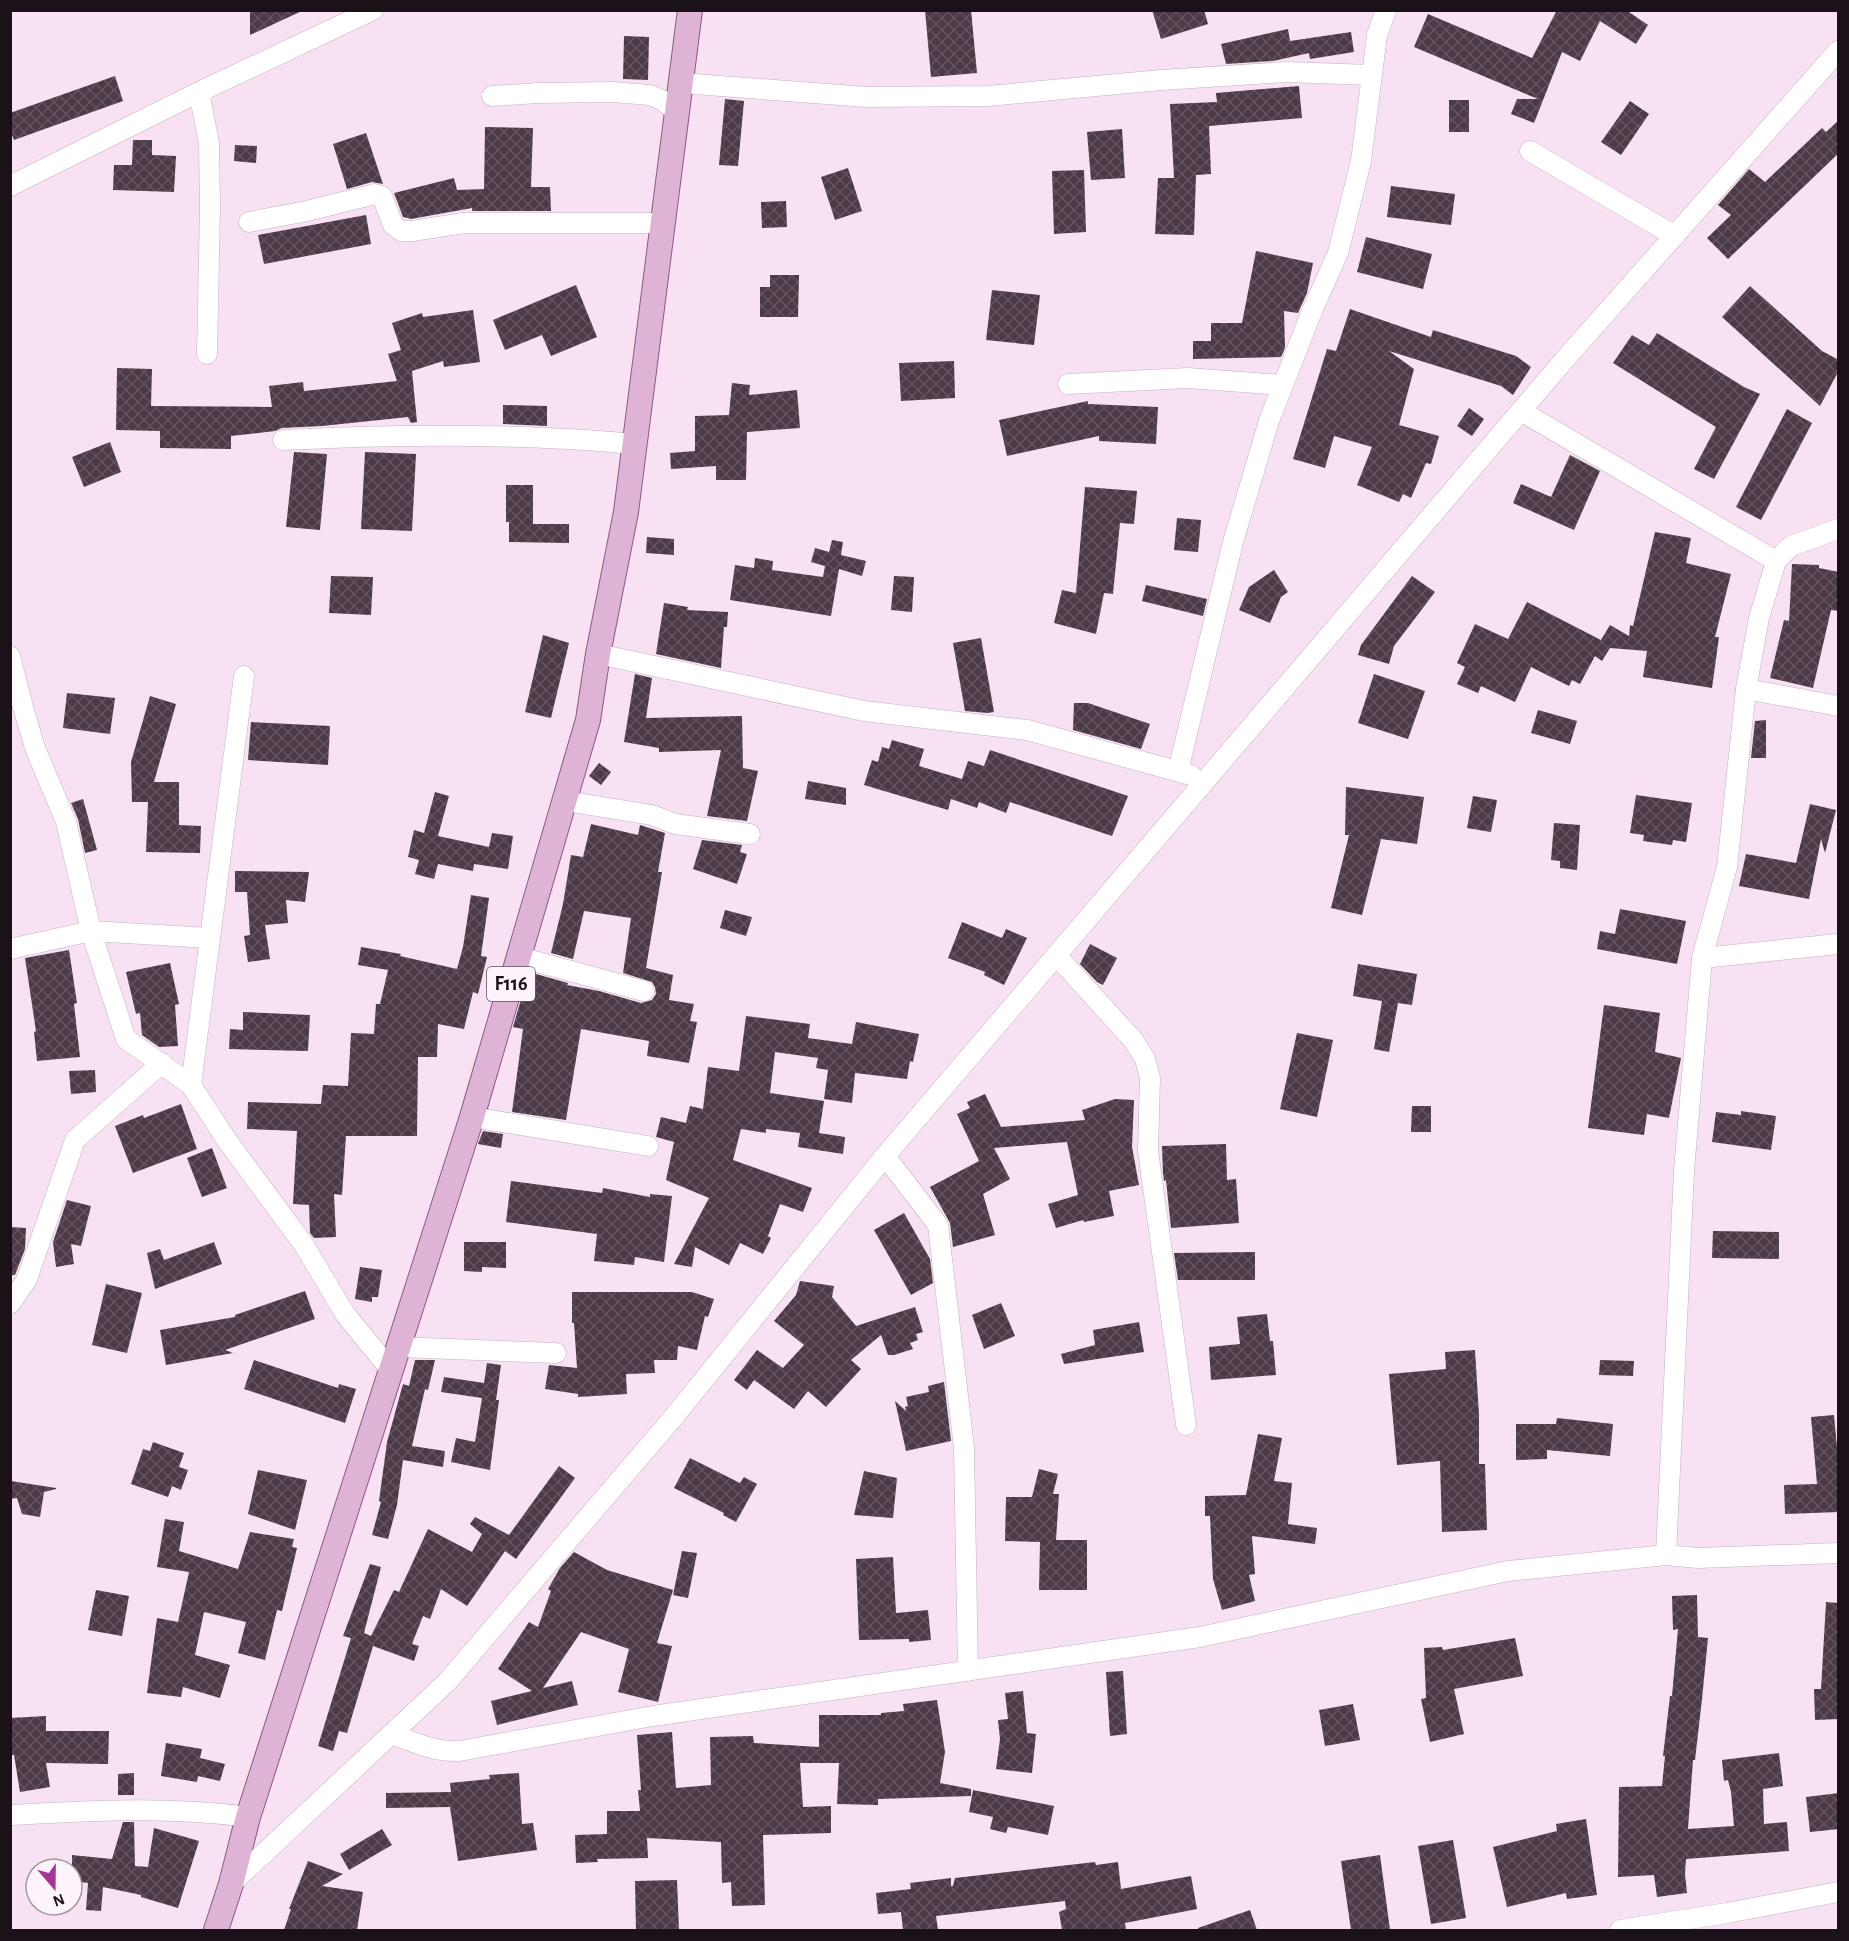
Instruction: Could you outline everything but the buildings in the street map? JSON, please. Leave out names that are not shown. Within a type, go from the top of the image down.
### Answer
[{"type":"main road","name":"F116","points":[[216,1930],[231,1884],[248,1817],[472,1117],[588,720],[598,654],[626,512],[690,10]]},
{"type":"street","points":[[10,186],[199,92],[373,10]]},
{"type":"street","points":[[1178,771],[1233,542],[1269,420],[1312,311],[1338,253],[1361,161],[1377,35],[1386,10]]},
{"type":"street","points":[[231,1884],[447,1682],[665,1428],[885,1156],[1206,779],[1521,411],[1839,51]]},
{"type":"street","points":[[681,83],[867,97],[988,96],[1161,80],[1286,72],[1371,75]]},
{"type":"street","points":[[199,92],[209,143],[207,354]]},
{"type":"street","points":[[492,96],[602,92],[650,95],[662,100],[678,113]]},
{"type":"street","points":[[1530,151],[1675,236]]},
{"type":"street","points":[[249,222],[307,211],[375,194],[382,196],[393,225],[401,231],[464,223],[664,223]]},
{"type":"street","points":[[1068,384],[1188,378],[1283,385]]},
{"type":"street","points":[[1521,411],[1776,561]]},
{"type":"street","points":[[284,440],[382,435],[564,437],[635,444]]},
{"type":"street","points":[[1666,1555],[1684,1171],[1702,958],[1727,867],[1746,689],[1759,618],[1776,561],[1791,546],[1839,530]]},
{"type":"street","points":[[598,654],[864,711],[1027,730],[1206,779]]},
{"type":"street","points":[[10,656],[35,748],[66,822],[91,931],[126,1039],[190,1085],[226,1139],[304,1245],[345,1314],[393,1358],[556,1353]]},
{"type":"street","points":[[190,1085],[244,676]]},
{"type":"street","points":[[1746,689],[1839,706]]},
{"type":"street","points":[[564,801],[652,815],[675,824],[750,834]]},
{"type":"street","points":[[10,949],[91,931],[210,938]]},
{"type":"street","points":[[1702,958],[1839,944]]},
{"type":"street","points":[[1056,955],[1134,1041],[1145,1059],[1150,1078],[1148,1151],[1186,1425]]},
{"type":"street","points":[[519,957],[644,991]]},
{"type":"street","points":[[10,1304],[27,1280],[75,1140],[162,1063]]},
{"type":"street","points":[[472,1117],[648,1146]]},
{"type":"street","points":[[885,1156],[938,1225],[964,1448],[968,1671]]},
{"type":"street","points":[[393,1734],[433,1749],[446,1752],[459,1751],[653,1716],[1200,1637],[1508,1571],[1666,1555],[1698,1558],[1839,1553]]},
{"type":"street","points":[[10,1815],[127,1809],[202,1811],[248,1817]]},
{"type":"street","points":[[1620,1930],[1839,1892]]}]
